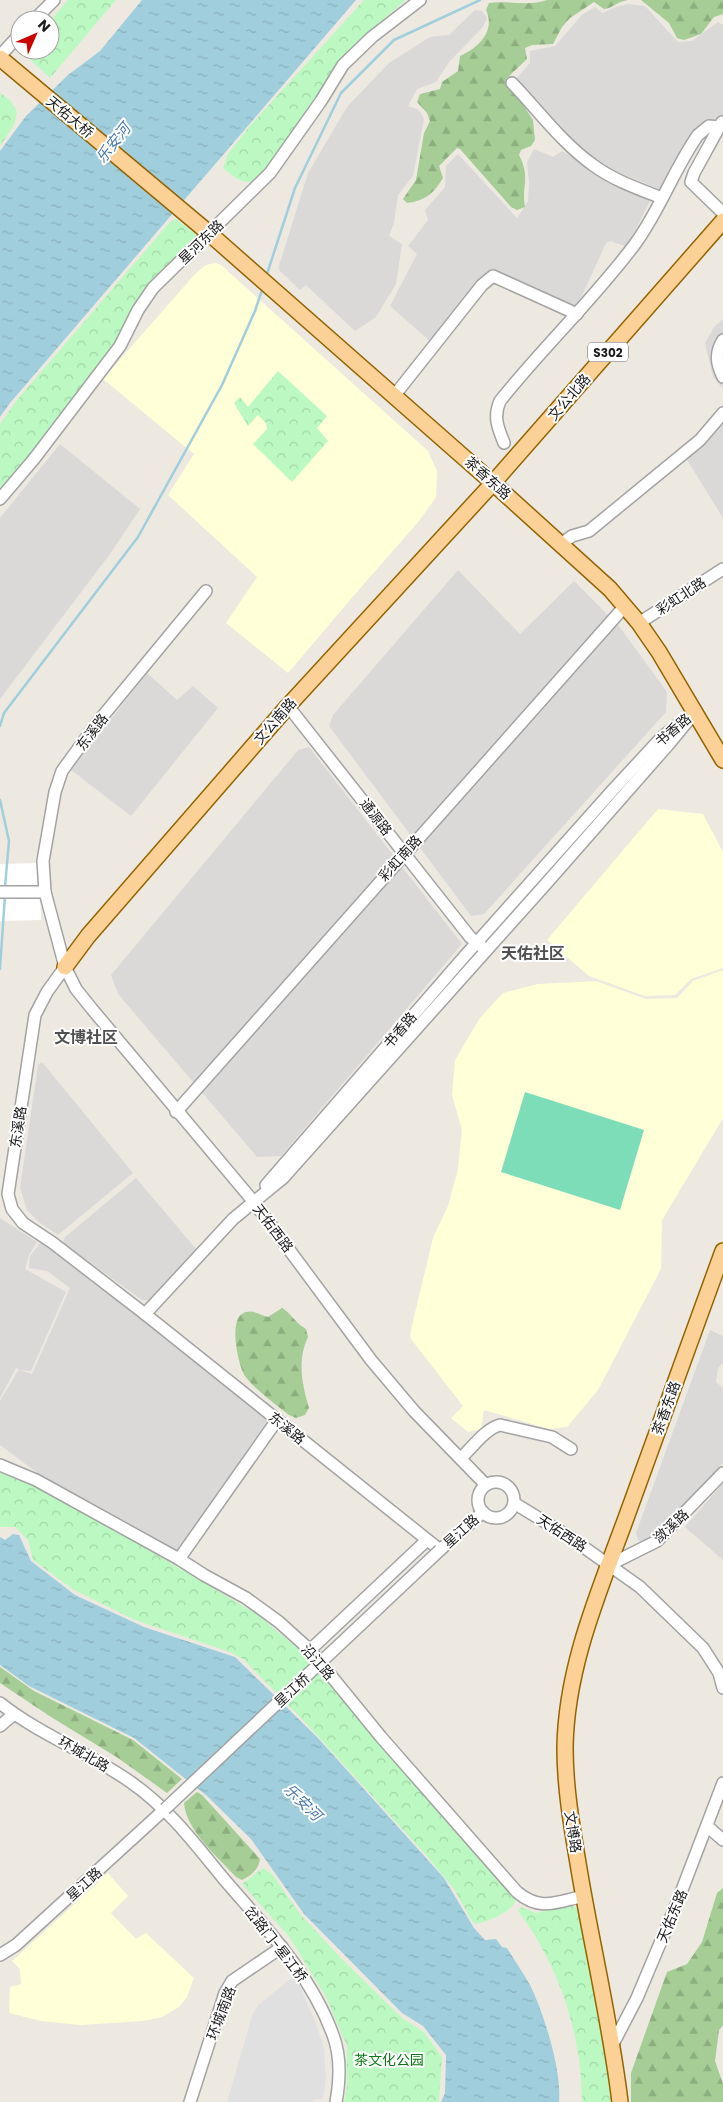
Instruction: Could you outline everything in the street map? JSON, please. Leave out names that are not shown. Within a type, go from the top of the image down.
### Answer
[{"type":"main road","name":"天佑大桥","points":[[0,57],[210,234]]},
{"type":"main road","name":"文公北路","points":[[493,483],[723,221]]},
{"type":"main road","name":"茶香东路","points":[[210,234],[493,483],[561,544],[625,606],[660,652],[723,760]]},
{"type":"main road","name":"文公南路","points":[[65,967],[88,936],[288,706],[493,483]]},
{"type":"main road","name":"茶香东路","points":[[609,1565],[723,1251]]},
{"type":"main road","name":"文博路","points":[[609,1565],[573,1670],[566,1723],[566,1773],[568,1801],[584,1896],[613,2044],[620,2102]]},
{"type":"street","points":[[44,10],[54,0]]},
{"type":"street","name":"星河东路","points":[[0,499],[34,459],[120,346],[138,310],[154,288],[270,173],[321,101],[343,66],[372,37],[420,0]]},
{"type":"street","points":[[0,57],[10,46]]},
{"type":"street","points":[[512,83],[578,153],[594,166],[632,186],[662,198]]},
{"type":"street","points":[[504,443],[496,420],[500,401],[577,314],[635,244],[650,221],[698,134],[709,126],[721,124]]},
{"type":"street","points":[[721,124],[691,182],[723,213]]},
{"type":"street","points":[[394,396],[482,285],[493,276],[577,314]]},
{"type":"street","points":[[723,340],[718,348],[717,362],[723,377]]},
{"type":"street","points":[[561,544],[572,536],[589,531],[700,440],[723,413]]},
{"type":"street","name":"彩虹北路","points":[[639,623],[723,569]]},
{"type":"street","name":"东溪路","points":[[206,591],[98,723],[62,771],[55,792],[44,861],[46,892],[65,967],[47,992],[35,1015],[8,1194],[12,1209],[23,1223],[53,1243],[145,1314],[440,1550]]},
{"type":"street","name":"彩虹南路","points":[[176,1112],[625,606]]},
{"type":"street","name":"通源路","points":[[288,706],[404,854],[481,947]]},
{"type":"street","name":"书香路","points":[[145,1314],[233,1219],[253,1201],[481,947],[660,738],[696,711]]},
{"type":"street","points":[[0,892],[46,892]]},
{"type":"street","name":"天佑西路","points":[[65,967],[76,989],[176,1112],[253,1201],[371,1360],[414,1411],[486,1485]]},
{"type":"street","points":[[179,1559],[277,1420]]},
{"type":"street","points":[[461,1458],[486,1433],[495,1426],[500,1425],[552,1437],[571,1449]]},
{"type":"street","name":"沿江路","points":[[0,1465],[36,1480],[179,1559],[262,1608],[310,1650],[381,1738],[517,1892],[535,1904],[544,1905],[584,1896]]},
{"type":"street","name":"潋溪路","points":[[609,1565],[657,1541],[723,1474]]},
{"type":"street","points":[[496,1482],[506,1485],[512,1493],[514,1503],[508,1513],[498,1518],[487,1516],[482,1512],[478,1498],[482,1488],[496,1482]]},
{"type":"street","name":"天佑西路","points":[[514,1503],[543,1520],[609,1565]]},
{"type":"street","name":"星江路","points":[[440,1550],[482,1512]]},
{"type":"street","points":[[310,1650],[427,1540]]},
{"type":"street","name":"星江桥","points":[[165,1809],[440,1550]]},
{"type":"street","points":[[609,1565],[640,1588],[698,1642],[713,1661],[723,1688]]},
{"type":"street","name":"环城北路","points":[[0,1703],[14,1714],[100,1762],[132,1783],[165,1809]]},
{"type":"street","points":[[0,1726],[14,1714]]},
{"type":"street","name":"天佑东路","points":[[613,2044],[637,1998],[723,1783]]},
{"type":"street","name":"星江路","points":[[0,1955],[16,1944],[165,1809]]},
{"type":"street","name":"岔路门-星江桥","points":[[165,1809],[282,1947],[303,1977],[334,2036],[340,2083],[336,2102]]},
{"type":"street","points":[[707,1826],[723,1840]]},
{"type":"street","name":"环城南路","points":[[190,2102],[232,1981],[282,1947]]},
{"type":"shaded area","points":[[628,4],[645,6],[678,42],[692,41],[718,22],[723,25],[723,124],[704,136],[670,190],[659,189],[599,164],[587,156],[516,79],[530,63],[530,51],[555,46],[582,15],[595,7],[603,13]]},
{"type":"shaded area","points":[[475,10],[482,11],[487,18],[483,27],[449,62],[436,82],[417,89],[408,106],[419,110],[424,119],[413,176],[398,195],[394,223],[389,236],[402,244],[396,284],[376,317],[355,331],[306,285],[300,290],[278,269],[308,173],[347,107],[389,63],[430,37],[449,35]]},
{"type":"shaded area","points":[[534,149],[553,157],[562,151],[650,201],[627,247],[611,241],[606,243],[576,309],[494,270],[486,274],[431,342],[390,306],[417,254],[408,246],[428,220],[425,210],[445,187],[446,166],[458,154],[517,218],[528,201],[527,162]]},
{"type":"shaded area","points":[[216,263],[221,265],[428,451],[437,471],[436,497],[419,521],[288,673],[226,623],[257,577],[168,495],[194,454],[103,379],[195,274],[206,265]]},
{"type":"shaded area","points":[[723,319],[723,389],[713,377],[705,343],[714,327]]},
{"type":"shaded area","points":[[723,404],[723,518],[681,450],[703,430]]},
{"type":"shaded area","points":[[60,444],[140,509],[110,554],[0,699],[0,518]]},
{"type":"shaded area","points":[[458,570],[520,634],[574,581],[619,626],[667,692],[666,712],[484,914],[471,916],[329,726],[333,715]]},
{"type":"shaded area","points":[[147,673],[177,700],[193,686],[218,708],[131,816],[71,770]]},
{"type":"shaded area","points":[[309,747],[462,944],[281,1156],[257,1157],[118,994],[111,975],[298,750]]},
{"type":"shaded area","points":[[658,809],[703,814],[723,852],[723,968],[691,979],[675,995],[645,996],[589,976],[547,940]]},
{"type":"shaded area","points":[[723,970],[723,1118],[662,1220],[661,1269],[598,1390],[567,1427],[549,1429],[484,1410],[481,1429],[468,1432],[451,1418],[463,1406],[411,1339],[410,1334],[433,1238],[448,1206],[458,1169],[462,1130],[452,1095],[455,1060],[480,1018],[503,993],[538,984],[596,981],[646,999],[677,998],[693,981]]},
{"type":"shaded area","points":[[42,1062],[133,1173],[58,1235],[40,1223],[27,1210],[20,1188],[38,1065]]},
{"type":"shaded area","points":[[136,1178],[196,1249],[151,1300],[142,1300],[63,1243],[65,1237]]},
{"type":"shaded area","points":[[0,1218],[37,1242],[29,1255],[25,1269],[66,1292],[31,1371],[19,1370],[32,1374],[70,1288],[47,1271],[29,1268],[30,1256],[41,1242],[142,1317],[271,1422],[181,1552],[39,1474],[0,1445],[0,1401],[19,1369],[16,1368],[0,1398]]},
{"type":"shaded area","points":[[710,1330],[723,1336],[723,1363],[718,1368],[716,1382],[723,1388],[723,1463],[659,1538],[647,1544],[638,1540],[636,1533]]},
{"type":"shaded area","points":[[723,1483],[723,1560],[685,1527]]},
{"type":"shaded area","points":[[108,1873],[128,1896],[111,1913],[136,1939],[146,1933],[194,1978],[187,1997],[179,2007],[162,2017],[143,2021],[80,2025],[41,2021],[9,2013],[10,1987],[21,1984],[20,1969],[12,1961]]},
{"type":"shaded area","points":[[293,1977],[299,1984],[317,2026],[324,2049],[326,2078],[323,2099],[315,2099],[313,2102],[227,2102],[252,2016],[258,2005]]},
{"type":"green space","points":[[68,0],[116,0],[50,78],[31,60],[60,60],[59,10]]},
{"type":"green space","points":[[364,0],[406,0],[342,59],[257,182],[242,181],[230,174],[223,168],[228,154],[250,126]]},
{"type":"green space","points":[[547,0],[628,0],[604,9],[594,2],[570,18],[562,27],[553,44],[532,45],[525,48],[527,59],[506,79],[533,120],[535,140],[531,146],[521,150],[519,155],[523,163],[525,176],[525,207],[517,210],[511,207],[460,149],[457,148],[439,166],[443,178],[436,188],[424,198],[407,203],[403,199],[416,180],[424,133],[430,121],[427,113],[417,102],[420,94],[440,89],[442,82],[458,71],[460,56],[467,53],[484,38],[489,25],[486,10],[489,3],[532,3]]},
{"type":"green space","points":[[641,0],[723,0],[723,14],[714,17],[701,34],[684,40],[677,38],[669,23]]},
{"type":"green space","points":[[0,93],[10,100],[17,112],[14,125],[0,146]]},
{"type":"green space","points":[[176,219],[199,237],[180,258],[112,361],[0,493],[0,424],[17,400],[170,222]]},
{"type":"green space","points":[[278,371],[327,416],[317,428],[328,441],[292,482],[253,444],[267,429],[266,423],[258,415],[248,426],[234,403],[240,397],[248,407]]},
{"type":"green space","points":[[525,1092],[644,1130],[620,1210],[501,1172]]},
{"type":"green space","points":[[282,1308],[306,1329],[308,1337],[303,1355],[302,1372],[309,1408],[305,1415],[296,1418],[289,1415],[249,1381],[242,1371],[236,1344],[236,1326],[242,1314],[252,1312],[268,1317]]},
{"type":"green space","points":[[0,1469],[34,1484],[110,1527],[258,1615],[304,1654],[516,1900],[513,1905],[505,1913],[493,1919],[476,1924],[472,1921],[454,1889],[426,1855],[304,1721],[243,1659],[230,1652],[135,1620],[74,1590],[33,1560],[28,1540],[15,1527],[0,1527]]},
{"type":"green space","points":[[0,1667],[34,1691],[133,1740],[182,1779],[167,1793],[118,1758],[0,1683]]},
{"type":"green space","points":[[197,1792],[202,1795],[260,1859],[256,1869],[242,1880],[236,1877],[204,1843],[191,1824],[186,1814],[184,1803]]},
{"type":"green space","name":"茶文化公园","points":[[263,1868],[272,1874],[300,1914],[341,1958],[402,2018],[424,2032],[442,2057],[439,2102],[344,2102],[347,2087],[347,2046],[326,1997],[290,1938],[242,1884]]},
{"type":"green space","points":[[723,1888],[723,2025],[719,2030],[715,2061],[723,2084],[723,2102],[631,2102],[631,2073],[667,1972],[687,1964],[702,1942],[717,1893]]},
{"type":"green space","points":[[567,1904],[576,1907],[581,1917],[605,2029],[611,2102],[582,2102],[578,2051],[573,2026],[565,2002],[545,1954],[533,1932],[518,1911],[521,1907],[536,1913]]},
{"type":"water","name":"乐安河","points":[[142,0],[356,0],[0,417],[0,151],[26,116],[68,75],[100,51]]},
{"type":"water","name":"乐安河","points":[[13,1534],[19,1535],[31,1561],[75,1595],[144,1627],[235,1657],[318,1738],[444,1878],[474,1928],[485,1940],[496,1939],[502,1947],[507,1948],[530,1985],[541,2011],[555,2059],[558,2075],[559,2102],[441,2102],[445,2093],[446,2055],[423,2026],[402,2013],[304,1914],[251,1839],[207,1796],[134,1738],[29,1686],[0,1665],[0,1537],[5,1540]]},
{"type":"pier","points":[[39,863],[41,920],[0,921],[0,864]]},
{"type":"waterway","points":[[266,277],[295,188],[341,93],[394,40],[480,0]]},
{"type":"waterway","points":[[0,726],[4,713],[138,537],[222,385],[255,311],[263,287]]},
{"type":"waterway","points":[[0,800],[9,841],[5,887]]},
{"type":"waterway","points":[[0,969],[5,895]]},
{"type":"district","name":"天佑社区","points":[[533,953]]},
{"type":"district","name":"文博社区","points":[[86,1037]]}]
